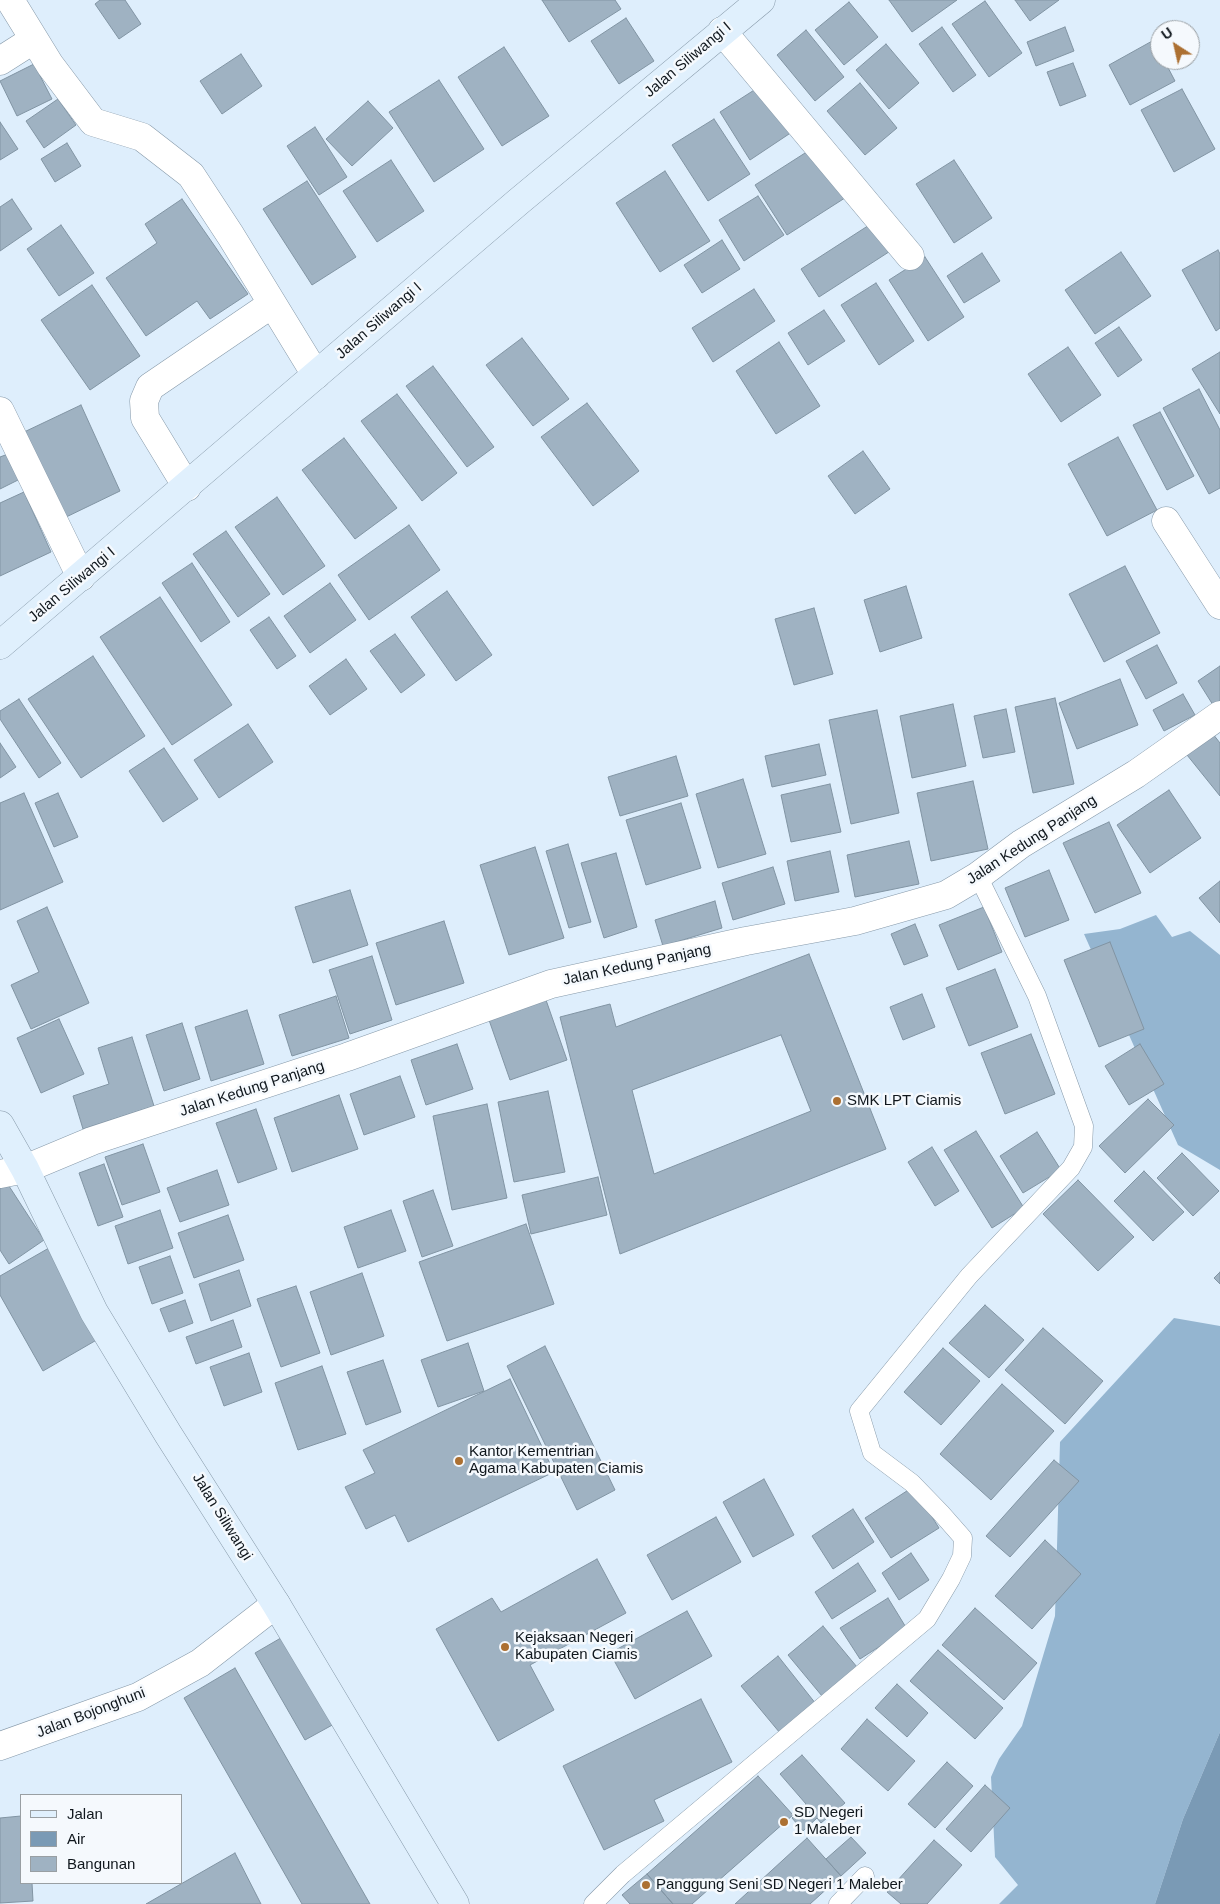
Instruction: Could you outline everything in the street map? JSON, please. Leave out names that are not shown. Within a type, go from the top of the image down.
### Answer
[{"type":"main road","name":"Jalan Siliwangi I","points":[[0,646],[526,195],[761,0]]},
{"type":"main road","name":"Jalan Siliwangi","points":[[0,1125],[12,1171],[94,1312],[168,1434],[276,1604],[455,1904]]},
{"type":"street","points":[[10,0],[34,40],[93,122],[142,137],[191,175],[231,236],[316,375]]},
{"type":"street","points":[[722,31],[910,256]]},
{"type":"street","points":[[0,61],[34,40]]},
{"type":"street","points":[[187,487],[145,418],[144,401],[150,387],[272,304]]},
{"type":"street","points":[[0,411],[81,577]]},
{"type":"street","points":[[1166,521],[1220,605]]},
{"type":"street","name":"Jalan Kedung Panjang","points":[[12,1171],[92,1142],[346,1057],[551,984],[746,941],[855,921],[946,896],[978,876],[1021,844],[1136,774],[1220,715]]},
{"type":"street","name":"Jalan Bojonghuni","points":[[0,1746],[138,1697],[200,1663],[276,1604]]},
{"type":"lane","points":[[593,1904],[623,1874],[927,1619],[951,1579],[962,1556],[962,1538],[941,1513],[912,1483],[872,1453],[860,1411],[969,1276],[1071,1168],[1083,1147],[1084,1126],[1037,996],[978,876]]},
{"type":"lane","points":[[838,1904],[864,1876]]},
{"type":"shaded area","points":[[1156,915],[1172,937],[1190,931],[1220,955],[1220,1170],[1178,1145],[1084,934],[1120,929]]},
{"type":"shaded area","points":[[1174,1318],[1220,1326],[1220,1732],[1183,1819],[1155,1904],[999,1904],[1018,1885],[995,1857],[991,1777],[999,1759],[1022,1726],[1055,1616],[1060,1442]]},
{"type":"water","points":[[1220,1732],[1220,1904],[1155,1904],[1183,1819]]},
{"type":"building","points":[[100,0],[125,0],[141,24],[119,39],[95,4]]},
{"type":"building","points":[[542,0],[615,0],[621,9],[569,42]]},
{"type":"building","points":[[889,0],[957,0],[912,32]]},
{"type":"building","points":[[1015,0],[1059,0],[1030,21]]},
{"type":"building","points":[[985,1],[1022,53],[989,77],[952,24]]},
{"type":"building","points":[[849,2],[878,37],[844,65],[815,30]]},
{"type":"building","points":[[626,18],[654,61],[619,84],[591,41]]},
{"type":"building","points":[[942,27],[976,75],[953,92],[919,44]]},
{"type":"building","points":[[1065,27],[1074,51],[1036,66],[1027,42]]},
{"type":"building","points":[[806,30],[844,77],[815,101],[777,55]]},
{"type":"building","points":[[1150,42],[1150,70],[1169,70],[1175,81],[1130,105],[1109,65]]},
{"type":"building","points":[[886,44],[919,83],[889,109],[856,70]]},
{"type":"building","points":[[504,47],[549,116],[502,146],[458,77]]},
{"type":"building","points":[[241,54],[262,86],[222,114],[200,81]]},
{"type":"building","points":[[1073,63],[1086,96],[1060,106],[1047,72]]},
{"type":"building","points":[[34,64],[52,99],[17,116],[0,81]]},
{"type":"building","points":[[439,80],[484,149],[434,182],[389,112]]},
{"type":"building","points":[[860,83],[897,128],[865,155],[827,111]]},
{"type":"building","points":[[762,85],[792,132],[750,160],[720,112]]},
{"type":"building","points":[[1182,89],[1215,149],[1174,172],[1141,110]]},
{"type":"building","points":[[58,99],[76,125],[44,148],[26,121]]},
{"type":"building","points":[[368,101],[393,128],[352,166],[326,139]]},
{"type":"building","points":[[714,119],[750,174],[708,201],[672,145]]},
{"type":"building","points":[[0,122],[18,149],[0,160]]},
{"type":"building","points":[[315,127],[347,177],[319,195],[287,146]]},
{"type":"building","points":[[67,143],[81,166],[55,182],[41,159]]},
{"type":"building","points":[[816,146],[848,196],[787,235],[755,185]]},
{"type":"building","points":[[391,160],[424,211],[377,242],[343,191]]},
{"type":"building","points":[[954,160],[992,218],[954,243],[916,184]]},
{"type":"building","points":[[665,171],[710,241],[660,272],[616,203]]},
{"type":"building","points":[[307,181],[356,257],[312,285],[263,209]]},
{"type":"building","points":[[758,196],[784,235],[744,261],[719,220]]},
{"type":"building","points":[[12,199],[32,229],[0,251],[0,207]]},
{"type":"building","points":[[182,199],[248,294],[210,319],[197,301],[146,336],[106,278],[157,243],[145,224]]},
{"type":"building","points":[[877,220],[895,248],[819,297],[801,269]]},
{"type":"building","points":[[61,225],[94,273],[59,296],[27,249]]},
{"type":"building","points":[[722,240],[740,269],[702,293],[684,265]]},
{"type":"building","points":[[1218,250],[1220,254],[1220,328],[1216,331],[1182,270]]},
{"type":"building","points":[[1121,252],[1151,296],[1095,334],[1065,290]]},
{"type":"building","points":[[982,253],[1000,281],[964,303],[947,276]]},
{"type":"building","points":[[925,257],[964,317],[928,341],[889,280]]},
{"type":"building","points":[[876,283],[914,341],[879,365],[841,305]]},
{"type":"building","points":[[92,285],[140,356],[90,390],[41,320]]},
{"type":"building","points":[[754,289],[775,321],[713,362],[692,328]]},
{"type":"building","points":[[824,310],[845,341],[808,365],[788,333]]},
{"type":"building","points":[[1119,327],[1142,360],[1118,377],[1095,343]]},
{"type":"building","points":[[522,338],[569,399],[533,426],[486,365]]},
{"type":"building","points":[[779,342],[820,406],[776,434],[736,371]]},
{"type":"building","points":[[1068,347],[1101,395],[1061,422],[1028,374]]},
{"type":"building","points":[[1220,352],[1220,414],[1192,369]]},
{"type":"building","points":[[433,366],[494,447],[467,467],[406,386]]},
{"type":"building","points":[[1199,389],[1220,430],[1220,488],[1209,494],[1163,408]]},
{"type":"building","points":[[397,394],[457,473],[422,501],[361,421]]},
{"type":"building","points":[[587,403],[639,471],[593,506],[541,437]]},
{"type":"building","points":[[81,405],[120,491],[62,519],[22,433]]},
{"type":"building","points":[[1160,412],[1194,476],[1167,490],[1133,425]]},
{"type":"building","points":[[1118,437],[1157,510],[1107,536],[1068,464]]},
{"type":"building","points":[[344,438],[397,508],[355,539],[302,470]]},
{"type":"building","points":[[863,451],[890,489],[855,514],[828,476]]},
{"type":"building","points":[[8,454],[20,479],[0,489],[0,457]]},
{"type":"building","points":[[24,492],[51,552],[0,576],[0,503]]},
{"type":"building","points":[[277,497],[325,566],[283,595],[235,527]]},
{"type":"building","points":[[409,525],[440,570],[369,620],[338,575]]},
{"type":"building","points":[[226,531],[270,594],[238,617],[193,554]]},
{"type":"building","points":[[192,563],[230,622],[201,642],[162,583]]},
{"type":"building","points":[[1125,566],[1160,633],[1104,662],[1069,594]]},
{"type":"building","points":[[330,583],[356,620],[310,653],[284,616]]},
{"type":"building","points":[[906,586],[922,638],[880,652],[864,600]]},
{"type":"building","points":[[447,591],[492,655],[456,681],[411,617]]},
{"type":"building","points":[[160,597],[232,705],[172,745],[100,637]]},
{"type":"building","points":[[814,608],[833,674],[794,685],[775,619]]},
{"type":"building","points":[[269,617],[296,656],[277,669],[250,630]]},
{"type":"building","points":[[395,634],[425,675],[401,693],[370,651]]},
{"type":"building","points":[[1157,645],[1177,683],[1146,699],[1126,661]]},
{"type":"building","points":[[93,656],[145,736],[81,778],[28,699]]},
{"type":"building","points":[[346,659],[367,689],[330,715],[309,686]]},
{"type":"building","points":[[1220,666],[1220,701],[1213,705],[1198,681]]},
{"type":"building","points":[[1120,679],[1138,725],[1077,749],[1059,703]]},
{"type":"building","points":[[1183,694],[1195,715],[1164,731],[1153,710]]},
{"type":"building","points":[[1055,698],[1074,784],[1033,793],[1015,707]]},
{"type":"building","points":[[19,699],[61,763],[39,778],[0,719],[0,711]]},
{"type":"building","points":[[953,704],[966,766],[912,778],[900,716]]},
{"type":"building","points":[[1006,709],[1015,752],[983,758],[974,716]]},
{"type":"building","points":[[877,710],[899,813],[851,824],[829,720]]},
{"type":"building","points":[[248,724],[273,762],[219,798],[194,760]]},
{"type":"building","points":[[1209,729],[1220,743],[1220,796],[1183,750]]},
{"type":"building","points":[[0,743],[16,767],[0,778]]},
{"type":"building","points":[[819,744],[826,775],[772,787],[765,756]]},
{"type":"building","points":[[164,748],[198,799],[163,822],[129,771]]},
{"type":"building","points":[[676,756],[688,796],[620,816],[608,777]]},
{"type":"building","points":[[743,779],[766,854],[718,868],[696,794]]},
{"type":"building","points":[[973,781],[988,849],[931,861],[917,793]]},
{"type":"building","points":[[830,784],[841,832],[791,842],[781,795]]},
{"type":"building","points":[[1169,790],[1201,838],[1150,873],[1117,825]]},
{"type":"building","points":[[24,793],[63,882],[0,910],[0,803]]},
{"type":"building","points":[[58,793],[78,837],[54,847],[35,803]]},
{"type":"building","points":[[681,803],[701,868],[646,885],[626,820]]},
{"type":"building","points":[[1109,822],[1141,893],[1095,913],[1063,843]]},
{"type":"building","points":[[909,841],[919,884],[855,897],[847,855]]},
{"type":"building","points":[[568,844],[591,922],[569,928],[546,851]]},
{"type":"building","points":[[535,847],[564,938],[509,955],[480,865]]},
{"type":"building","points":[[830,851],[839,892],[795,901],[787,861]]},
{"type":"building","points":[[616,853],[637,927],[604,938],[581,863]]},
{"type":"building","points":[[773,867],[785,904],[733,920],[722,883]]},
{"type":"building","points":[[1049,870],[1069,920],[1025,937],[1005,888]]},
{"type":"building","points":[[1220,881],[1220,923],[1199,898]]},
{"type":"building","points":[[350,890],[368,945],[313,963],[295,907]]},
{"type":"building","points":[[715,901],[722,928],[663,946],[655,920]]},
{"type":"building","points":[[47,907],[89,1003],[31,1029],[11,985],[39,972],[17,921]]},
{"type":"building","points":[[984,907],[1002,952],[958,970],[939,925]]},
{"type":"building","points":[[444,921],[464,983],[396,1005],[376,943]]},
{"type":"building","points":[[915,924],[928,956],[904,965],[891,934]]},
{"type":"building","points":[[1110,942],[1144,1029],[1099,1047],[1064,960]]},
{"type":"building","name":"SMK LPT Ciamis","points":[[809,954],[886,1149],[620,1254],[560,1017],[610,1004],[616,1027]],"holes":[[[781,1035],[811,1111],[654,1174],[632,1090]]]},
{"type":"building","points":[[372,956],[392,1020],[350,1034],[329,970]]},
{"type":"building","points":[[995,969],[1018,1027],[969,1046],[946,988]]},
{"type":"building","points":[[922,994],[935,1027],[903,1040],[890,1007]]},
{"type":"building","points":[[336,996],[349,1038],[292,1056],[279,1015]]},
{"type":"building","points":[[546,1000],[567,1060],[510,1080],[489,1020]]},
{"type":"building","points":[[247,1010],[264,1064],[211,1081],[195,1027]]},
{"type":"building","points":[[59,1019],[84,1074],[41,1093],[17,1038]]},
{"type":"building","points":[[182,1023],[200,1079],[164,1091],[146,1035]]},
{"type":"building","points":[[1031,1034],[1055,1094],[1005,1114],[981,1053]]},
{"type":"building","points":[[132,1037],[154,1106],[83,1129],[73,1096],[109,1084],[98,1048]]},
{"type":"building","points":[[457,1044],[473,1089],[426,1105],[411,1060]]},
{"type":"building","points":[[1140,1044],[1164,1084],[1129,1105],[1105,1066]]},
{"type":"building","points":[[400,1076],[415,1117],[364,1135],[350,1094]]},
{"type":"building","points":[[548,1091],[565,1172],[514,1182],[498,1102]]},
{"type":"building","points":[[339,1095],[358,1149],[292,1172],[274,1118]]},
{"type":"building","points":[[1148,1099],[1174,1125],[1125,1173],[1099,1146]]},
{"type":"building","points":[[487,1104],[507,1198],[452,1210],[433,1116]]},
{"type":"building","points":[[256,1109],[277,1169],[238,1183],[216,1123]]},
{"type":"building","points":[[976,1131],[1024,1208],[992,1228],[944,1150]]},
{"type":"building","points":[[1037,1132],[1061,1170],[1023,1193],[1000,1156]]},
{"type":"building","points":[[143,1144],[160,1192],[122,1205],[105,1157]]},
{"type":"building","points":[[932,1147],[959,1191],[935,1206],[908,1162]]},
{"type":"building","points":[[1182,1153],[1219,1191],[1193,1216],[1157,1178]]},
{"type":"building","points":[[104,1164],[123,1217],[98,1226],[79,1173]]},
{"type":"building","points":[[217,1170],[229,1205],[180,1222],[167,1188]]},
{"type":"building","points":[[1144,1171],[1184,1212],[1153,1241],[1114,1201]]},
{"type":"building","points":[[598,1177],[607,1215],[531,1234],[522,1195]]},
{"type":"building","points":[[1078,1180],[1134,1237],[1098,1271],[1043,1214]]},
{"type":"building","points":[[7,1183],[44,1240],[9,1264],[0,1250],[0,1188]]},
{"type":"building","points":[[433,1190],[453,1246],[422,1257],[403,1201]]},
{"type":"building","points":[[160,1210],[173,1248],[128,1264],[115,1226]]},
{"type":"building","points":[[391,1210],[406,1251],[358,1268],[344,1227]]},
{"type":"building","points":[[228,1215],[244,1260],[194,1278],[178,1233]]},
{"type":"building","points":[[526,1224],[554,1304],[447,1341],[419,1262]]},
{"type":"building","points":[[49,1248],[100,1338],[43,1371],[0,1295],[0,1276]]},
{"type":"building","points":[[170,1256],[183,1293],[152,1304],[139,1267]]},
{"type":"building","points":[[239,1270],[251,1306],[211,1321],[199,1284]]},
{"type":"building","points":[[1220,1272],[1220,1284],[1214,1278]]},
{"type":"building","points":[[362,1273],[384,1336],[331,1355],[310,1292]]},
{"type":"building","points":[[296,1286],[320,1353],[281,1367],[257,1299]]},
{"type":"building","points":[[185,1300],[193,1323],[169,1332],[160,1309]]},
{"type":"building","points":[[985,1305],[1024,1340],[989,1378],[949,1343]]},
{"type":"building","points":[[233,1320],[242,1347],[196,1364],[186,1337]]},
{"type":"building","points":[[1043,1328],[1103,1381],[1065,1424],[1005,1370]]},
{"type":"building","points":[[468,1343],[484,1391],[438,1407],[421,1360]]},
{"type":"building","points":[[545,1346],[615,1490],[577,1510],[507,1366]]},
{"type":"building","points":[[943,1348],[980,1381],[941,1425],[904,1392]]},
{"type":"building","points":[[249,1353],[262,1392],[224,1406],[210,1367]]},
{"type":"building","points":[[383,1360],[401,1412],[366,1425],[347,1372]]},
{"type":"building","points":[[322,1366],[346,1434],[298,1450],[275,1383]]},
{"type":"building","name":"Kantor Kementrian Agama Kabupaten Ciamis","points":[[510,1379],[554,1472],[408,1542],[395,1515],[366,1529],[345,1487],[375,1473],[363,1450]]},
{"type":"building","points":[[1002,1384],[1054,1431],[991,1500],[940,1454]]},
{"type":"building","points":[[1054,1460],[1079,1481],[1010,1557],[986,1536]]},
{"type":"building","points":[[764,1479],[794,1535],[753,1557],[723,1502]]},
{"type":"building","points":[[913,1487],[939,1528],[891,1558],[865,1518]]},
{"type":"building","points":[[853,1509],[874,1542],[833,1569],[812,1536]]},
{"type":"building","points":[[716,1517],[741,1562],[672,1600],[647,1555]]},
{"type":"building","points":[[1045,1540],[1081,1574],[1032,1629],[995,1596]]},
{"type":"building","points":[[911,1553],[929,1580],[899,1600],[882,1573]]},
{"type":"building","name":"Kejaksaan Negeri Kabupaten Ciamis","points":[[597,1559],[626,1613],[530,1665],[554,1710],[498,1741],[436,1629],[492,1598],[501,1612]]},
{"type":"building","points":[[858,1563],[876,1591],[832,1619],[815,1592]]},
{"type":"building","points":[[888,1598],[907,1629],[860,1659],[840,1628]]},
{"type":"building","points":[[975,1608],[1037,1663],[1004,1700],[942,1645]]},
{"type":"building","points":[[687,1611],[712,1656],[635,1699],[610,1653]]},
{"type":"building","points":[[823,1626],[857,1667],[822,1696],[788,1655]]},
{"type":"building","points":[[286,1635],[336,1723],[305,1740],[255,1653]]},
{"type":"building","points":[[938,1650],[1003,1708],[975,1739],[910,1681]]},
{"type":"building","points":[[778,1656],[816,1704],[780,1733],[741,1686]]},
{"type":"building","points":[[235,1668],[370,1904],[302,1904],[184,1698]]},
{"type":"building","points":[[897,1684],[928,1713],[907,1737],[875,1708]]},
{"type":"building","points":[[701,1699],[732,1762],[654,1800],[664,1821],[604,1850],[563,1766]]},
{"type":"building","points":[[867,1719],[915,1761],[888,1791],[841,1749]]},
{"type":"building","points":[[802,1755],[845,1803],[821,1823],[817,1818],[803,1831],[792,1818],[806,1804],[780,1774]]},
{"type":"building","points":[[947,1762],[973,1786],[935,1828],[908,1804]]},
{"type":"building","points":[[758,1776],[793,1815],[692,1904],[673,1904],[647,1874]]},
{"type":"building","points":[[985,1785],[1010,1808],[971,1852],[946,1829]]},
{"type":"building","points":[[20,1816],[20,1884],[32,1884],[33,1901],[0,1903],[0,1818]]},
{"type":"building","points":[[851,1837],[866,1853],[841,1876],[826,1859]]},
{"type":"building","points":[[807,1838],[841,1876],[810,1904],[735,1904]]},
{"type":"building","points":[[934,1840],[962,1865],[927,1904],[901,1904],[887,1892]]},
{"type":"building","points":[[235,1853],[261,1904],[146,1904]]},
{"type":"building","name":"Panggung Seni SD Negeri 1 Maleber","points":[[647,1874],[673,1904],[630,1904],[622,1895]]},
{"type":"place","name":"SMK LPT Ciamis","points":[[837,1101]]},
{"type":"place","name":"Kantor Kementrian Agama Kabupaten Ciamis","points":[[459,1461]]},
{"type":"place","name":"Kejaksaan Negeri Kabupaten Ciamis","points":[[505,1647]]},
{"type":"place","name":"SD Negeri 1 Maleber","points":[[784,1822]]},
{"type":"place","name":"Panggung Seni SD Negeri 1 Maleber","points":[[646,1885]]}]
